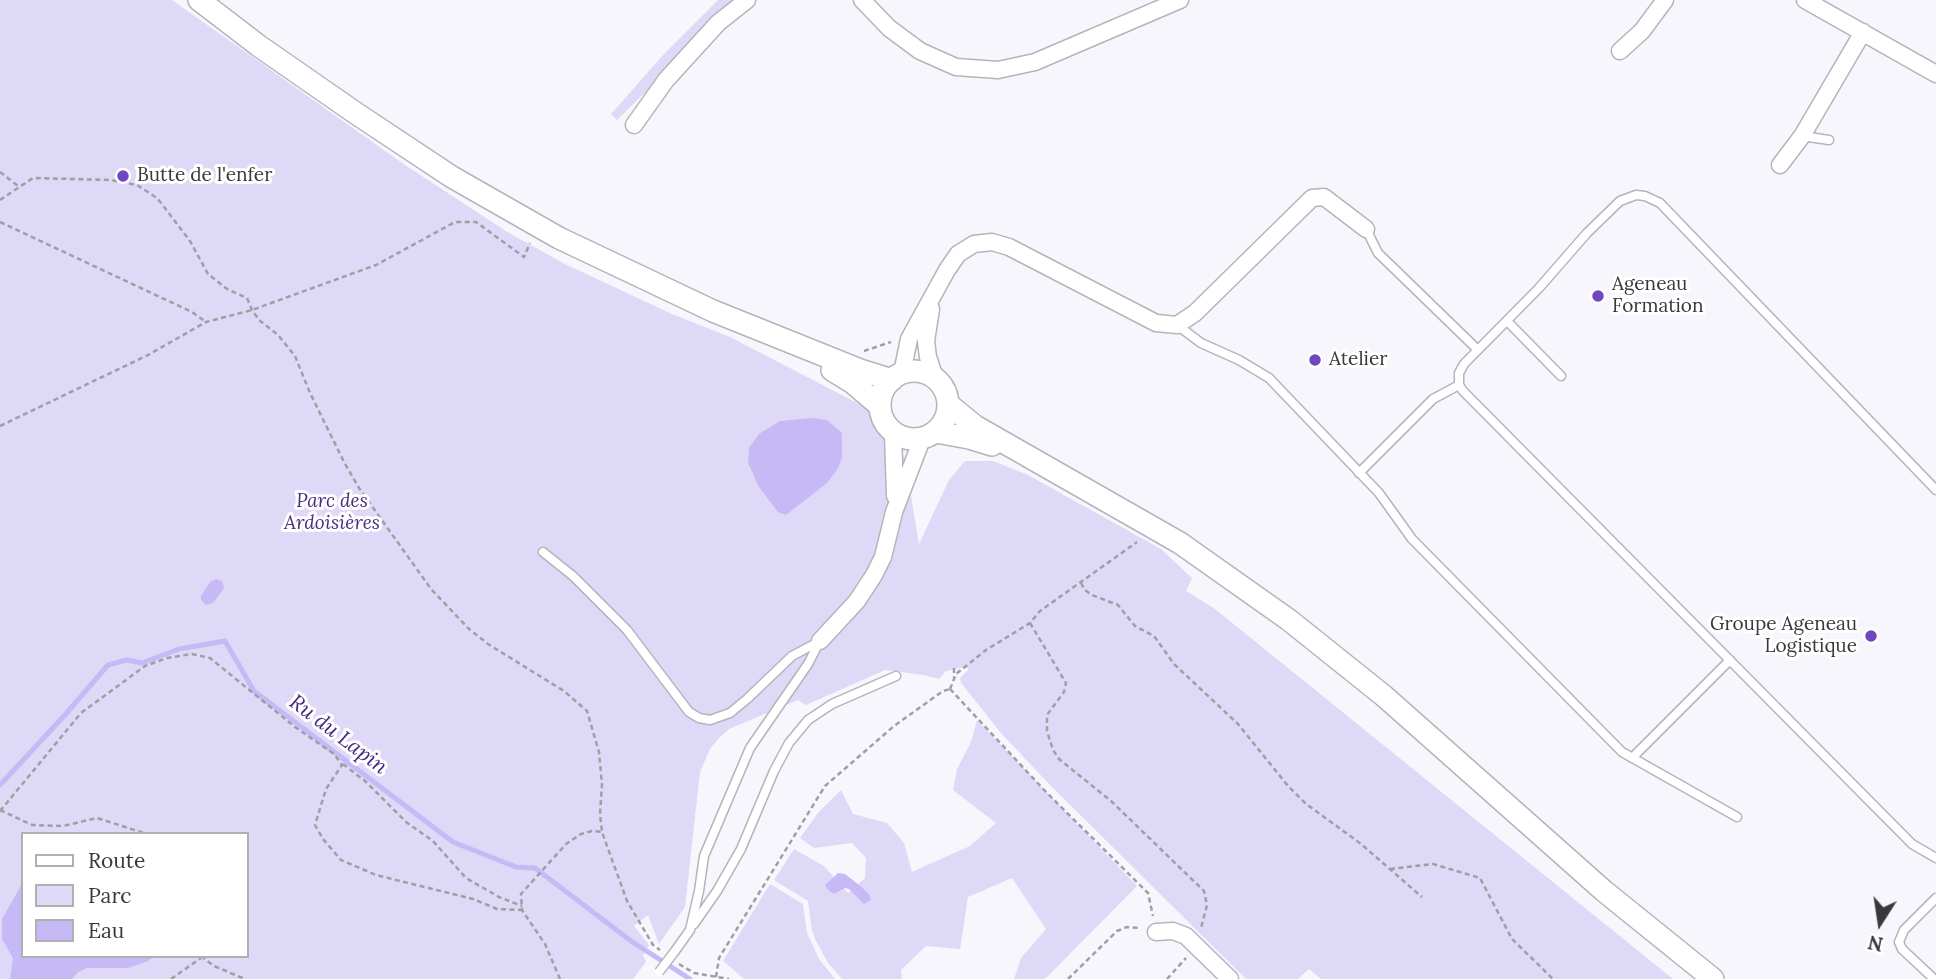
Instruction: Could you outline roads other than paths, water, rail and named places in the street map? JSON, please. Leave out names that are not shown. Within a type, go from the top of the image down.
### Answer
[{"type":"main road","points":[[199,0],[259,46],[357,114],[452,177],[539,227],[644,280],[786,342],[860,370],[897,377]]},
{"type":"main road","points":[[786,342],[853,383],[880,406],[886,425],[902,437],[929,435],[969,438],[1028,458]]},
{"type":"main road","points":[[880,406],[885,387],[897,377],[913,371],[935,378],[947,394],[947,414],[929,435]]},
{"type":"main road","points":[[948,404],[975,426],[1109,502],[1146,533],[1248,590],[1337,657],[1604,891],[1713,979]]},
{"type":"street","points":[[634,125],[666,80],[718,23],[747,0]]},
{"type":"street","points":[[862,0],[889,28],[920,51],[956,67],[998,70],[1035,62],[1180,0]]},
{"type":"street","points":[[1620,51],[1633,41],[1665,0]]},
{"type":"street","points":[[1805,0],[1936,74]]},
{"type":"street","points":[[1780,165],[1802,136],[1863,32]]},
{"type":"street","points":[[897,377],[909,339],[947,270],[958,254],[974,244],[992,242],[1009,247],[1156,323],[1177,325],[1195,313],[1312,198],[1324,197],[1366,229]]},
{"type":"street","points":[[933,298],[926,341],[935,378]]},
{"type":"street","points":[[820,641],[857,601],[874,575],[890,537],[894,512],[893,432]]},
{"type":"street","points":[[894,512],[929,435]]},
{"type":"street","points":[[1156,932],[1173,931],[1186,936],[1230,979]]},
{"type":"lane","points":[[1802,136],[1829,140]]},
{"type":"lane","points":[[1936,490],[1653,198],[1636,195],[1620,201],[1461,368],[1460,385],[1912,844],[1936,858]]},
{"type":"lane","points":[[1366,229],[1378,253],[1478,350]]},
{"type":"lane","points":[[1507,321],[1561,376]]},
{"type":"lane","points":[[1177,325],[1201,343],[1239,360],[1269,378],[1379,493],[1412,539],[1622,752],[1737,817]]},
{"type":"lane","points":[[1359,473],[1433,399],[1460,385]]},
{"type":"lane","points":[[543,552],[573,576],[627,630],[689,712],[699,719],[710,720],[730,713],[792,656],[820,641]]},
{"type":"lane","points":[[690,930],[704,856],[750,748],[808,664],[820,641]]},
{"type":"lane","points":[[1632,758],[1730,660]]},
{"type":"lane","points":[[656,976],[717,891],[741,849],[774,771],[789,743],[808,720],[832,704],[896,676]]},
{"type":"lane","points":[[1934,979],[1902,949],[1899,942],[1903,930],[1936,898]]},
{"type":"water","points":[[813,418],[827,420],[842,433],[842,458],[827,483],[786,515],[778,512],[759,487],[748,463],[749,448],[759,434],[780,421]]},
{"type":"water","points":[[216,579],[222,581],[224,588],[213,603],[206,605],[201,596],[210,582]]},
{"type":"water","points":[[838,873],[845,874],[858,884],[869,894],[871,900],[864,904],[845,888],[834,894],[828,890],[825,885]]},
{"type":"water","points":[[21,886],[21,958],[152,958],[128,968],[87,968],[72,979],[10,979],[13,958],[2,939],[2,919]]},
{"type":"waterway","name":"Ru du Lapin","points":[[0,785],[108,665],[127,660],[142,663],[179,649],[225,641],[254,691],[453,842],[516,867],[535,868],[631,941],[690,979]]},
{"type":"place","name":"Butte de l'enfer","points":[[123,176]]},
{"type":"place","name":"Ageneau Formation","points":[[1598,296]]},
{"type":"place","name":"Atelier","points":[[1315,360]]},
{"type":"place","name":"Groupe Ageneau Logistique","points":[[1871,636]]},
{"type":"park label","name":"Parc des Ardoisières","points":[[332,513]]}]
